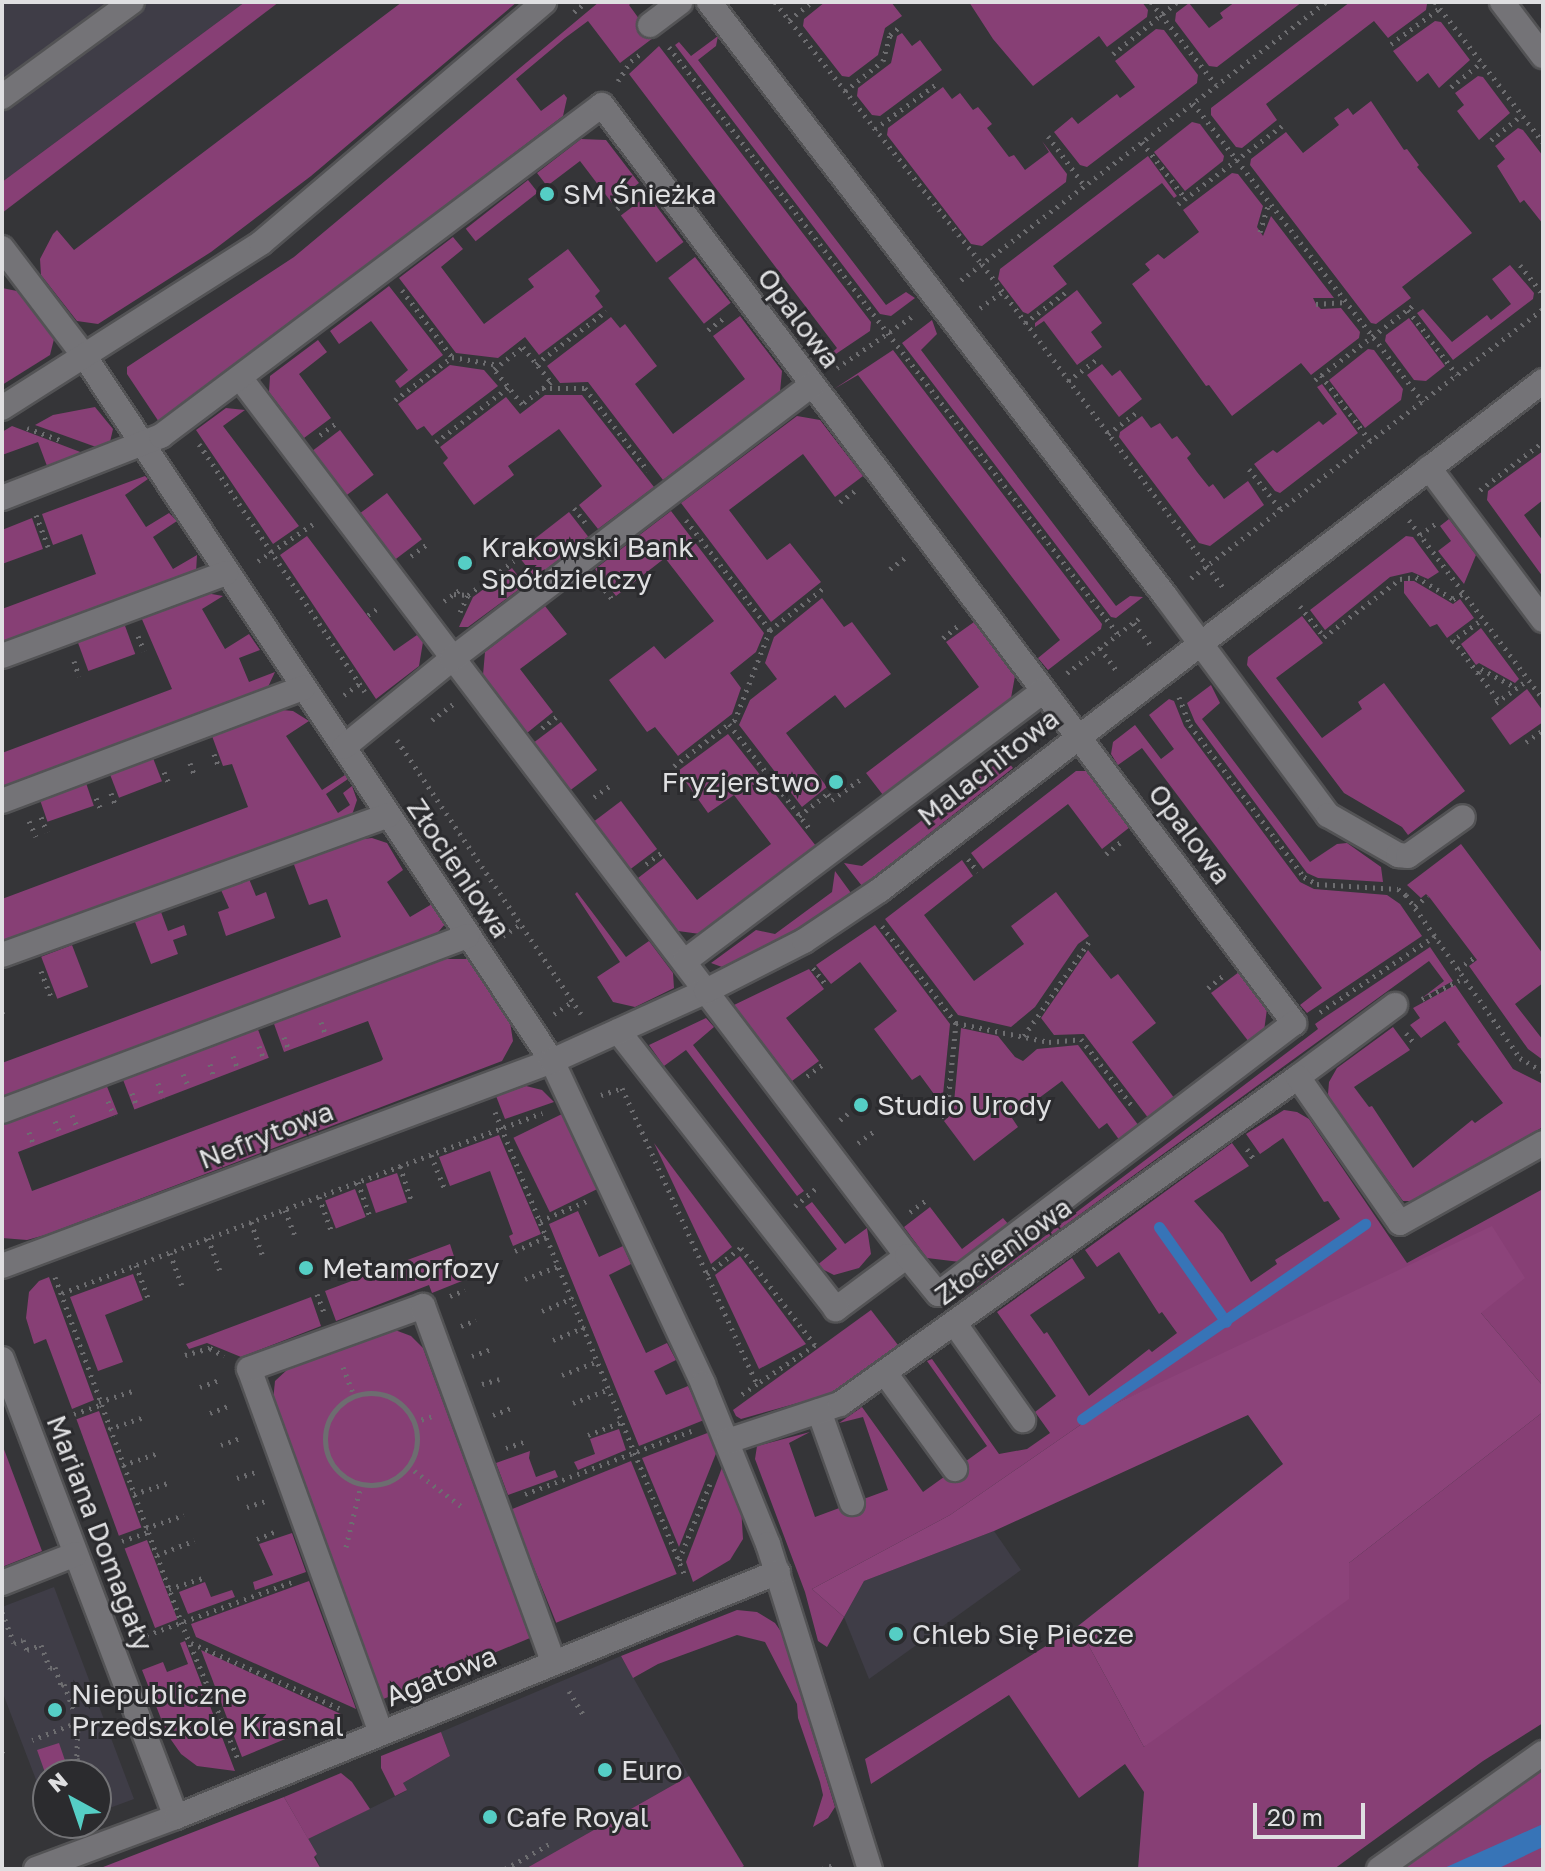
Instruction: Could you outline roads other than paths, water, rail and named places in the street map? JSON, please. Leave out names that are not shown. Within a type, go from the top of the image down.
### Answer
[{"type":"street","points":[[2,97],[132,2]]},
{"type":"street","points":[[2,408],[261,243],[544,2]]},
{"type":"street","points":[[653,37],[680,2]]},
{"type":"street","points":[[709,2],[1157,585],[1319,805],[1341,825],[1398,855],[1408,856],[1463,817]]},
{"type":"street","points":[[1502,2],[1543,56]]},
{"type":"street","name":"Opalowa","points":[[241,379],[602,105],[1294,1023],[938,1294],[907,1256]]},
{"type":"street","name":"Złocieniowa","points":[[2,248],[85,357],[552,1061],[615,1189],[723,1431],[778,1572],[870,1869]]},
{"type":"street","points":[[2,498],[161,436],[241,379],[907,1256],[836,1309],[608,1035]]},
{"type":"street","name":"Malachitowa","points":[[552,1061],[706,991],[804,941],[864,902],[1543,381]]},
{"type":"street","points":[[344,747],[452,659],[812,385]]},
{"type":"street","points":[[1429,468],[1543,620]]},
{"type":"street","points":[[2,656],[228,576]]},
{"type":"street","points":[[2,801],[303,688]]},
{"type":"street","points":[[685,961],[1043,691]]},
{"type":"street","points":[[2,955],[388,815]]},
{"type":"street","points":[[2,1111],[467,936]]},
{"type":"street","name":"Złocieniowa","points":[[723,1431],[840,1404],[1395,1005]]},
{"type":"street","name":"Nefrytowa","points":[[2,1266],[552,1061]]},
{"type":"street","points":[[1298,1077],[1400,1223],[1543,1143]]},
{"type":"street","points":[[381,1733],[249,1369],[423,1306],[553,1662]]},
{"type":"street","points":[[955,1324],[1023,1420]]},
{"type":"street","name":"Mariana Domagały","points":[[2,1359],[176,1817]]},
{"type":"street","points":[[885,1373],[955,1469]]},
{"type":"street","points":[[819,1411],[852,1503]]},
{"type":"street","points":[[2,1583],[76,1554]]},
{"type":"street","name":"Agatowa","points":[[36,1869],[176,1817],[778,1572]]},
{"type":"street","points":[[1379,1869],[1543,1753]]},
{"type":"water","points":[[1543,1824],[1543,1847],[1497,1869],[1442,1869]]},
{"type":"waterway","points":[[1082,1419],[1365,1224]]},
{"type":"waterway","points":[[1159,1227],[1226,1322]]},
{"type":"place","name":"SM Śnieżka","points":[[547,194]]},
{"type":"place","name":"Krakowski Bank Spółdzielczy","points":[[465,563]]},
{"type":"place","name":"Fryzjerstwo","points":[[836,782]]},
{"type":"place","name":"Studio Urody","points":[[861,1105]]},
{"type":"place","name":"Metamorfozy","points":[[306,1268]]},
{"type":"place","name":"Chleb Się Piecze","points":[[896,1634]]},
{"type":"place","name":"Niepubliczne Przedszkole Krasnal","points":[[55,1710]]},
{"type":"place","name":"Euro","points":[[605,1770]]},
{"type":"place","name":"Cafe Royal","points":[[490,1817]]}]
